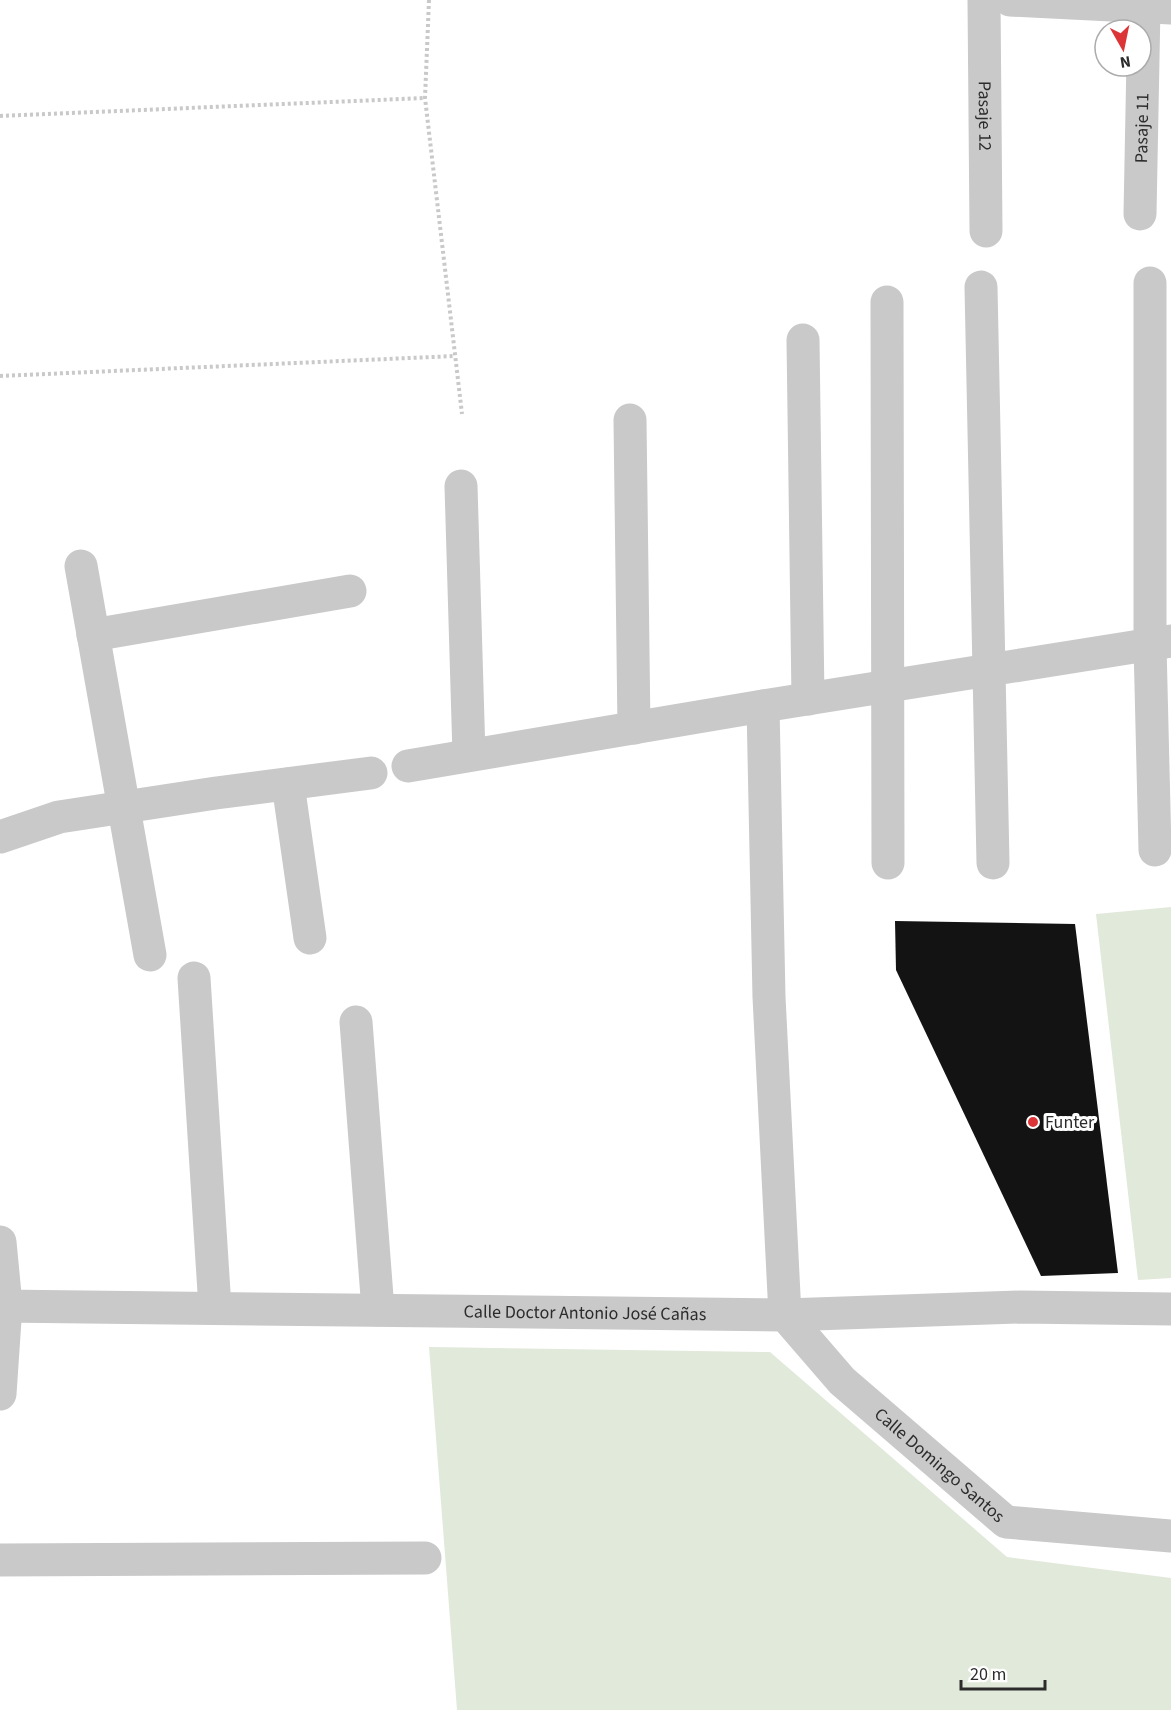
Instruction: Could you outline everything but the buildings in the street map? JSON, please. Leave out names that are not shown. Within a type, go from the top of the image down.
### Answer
[{"type":"street","name":"Pasaje 12","points":[[984,0],[986,231]]},
{"type":"street","points":[[1010,0],[1158,7]]},
{"type":"street","name":"Pasaje 11","points":[[1140,214],[1158,7]]},
{"type":"street","points":[[1150,283],[1161,643],[1155,850]]},
{"type":"street","points":[[981,287],[993,863]]},
{"type":"street","points":[[887,302],[888,863]]},
{"type":"street","points":[[803,340],[808,699]]},
{"type":"street","points":[[630,420],[633,728]]},
{"type":"street","points":[[461,486],[469,755]]},
{"type":"street","points":[[81,566],[150,955]]},
{"type":"street","points":[[93,636],[350,591]]},
{"type":"street","points":[[408,766],[763,706],[1161,643]]},
{"type":"street","points":[[763,706],[769,997],[784,1315]]},
{"type":"street","points":[[0,837],[59,817],[371,773]]},
{"type":"street","points":[[288,784],[310,938]]},
{"type":"street","points":[[194,978],[215,1308]]},
{"type":"street","points":[[356,1022],[378,1310]]},
{"type":"street","points":[[0,1242],[3,1306],[0,1394]]},
{"type":"street","name":"Calle Doctor Antonio José Cañas","points":[[3,1306],[784,1315],[1020,1307],[1171,1309]]},
{"type":"street","name":"Calle Domingo Santos","points":[[784,1315],[842,1381],[1006,1522],[1171,1536]]},
{"type":"street","points":[[0,1560],[425,1558]]},
{"type":"path","points":[[429,0],[425,98],[462,414]]},
{"type":"path","points":[[0,116],[425,98]]},
{"type":"path","points":[[0,376],[455,356]]},
{"type":"green space","points":[[1171,907],[1171,1278],[1138,1280],[1096,914]]},
{"type":"green space","points":[[429,1347],[770,1352],[1007,1557],[1171,1578],[1171,1710],[457,1710]]},
{"type":"place","name":"Funter","points":[[1033,1122]]}]
